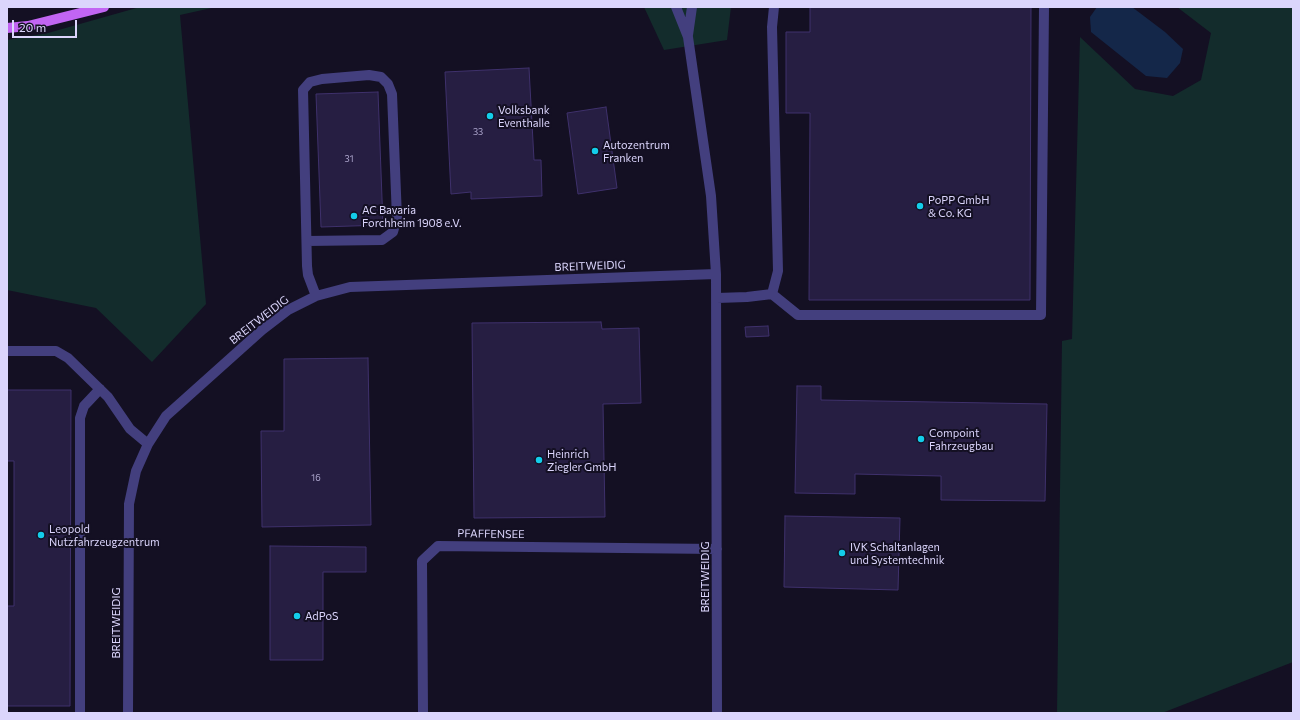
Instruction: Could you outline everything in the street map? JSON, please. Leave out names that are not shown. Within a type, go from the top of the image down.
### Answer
[{"type":"main road","points":[[7,28],[28,26],[104,7]]},
{"type":"street","name":"BREITWEIDIG","points":[[676,7],[688,37],[711,196],[716,274],[718,713]]},
{"type":"street","name":"BREITWEIDIG","points":[[688,37],[692,7]]},
{"type":"street","points":[[772,294],[778,270],[772,27],[774,7]]},
{"type":"street","points":[[716,298],[747,297],[772,294],[798,315],[1041,315],[1044,7]]},
{"type":"street","points":[[307,241],[382,240],[394,232],[397,218],[392,94],[388,84],[381,78],[369,75],[322,79],[310,82],[303,90],[307,266],[308,275],[316,296]]},
{"type":"street","name":"BREITWEIDIG","points":[[128,713],[129,504],[136,471],[148,444],[166,416],[262,330],[288,310],[316,296],[350,287],[716,274]]},
{"type":"street","points":[[7,351],[56,351],[68,358],[108,397],[130,429],[148,444]]},
{"type":"street","points":[[80,713],[80,418],[84,406],[100,389]]},
{"type":"street","name":"PFAFFENSEE","points":[[423,713],[422,561],[438,546],[717,549]]},
{"type":"green space","points":[[140,7],[216,7],[180,15],[206,304],[152,362],[96,308],[7,290],[7,40],[48,33]]},
{"type":"green space","points":[[644,7],[731,7],[727,40],[664,50]]},
{"type":"green space","points":[[1177,7],[1293,7],[1293,662],[1162,713],[1057,713],[1062,341],[1072,339],[1080,37],[1135,89],[1173,96],[1201,80],[1211,33]]},
{"type":"water","points":[[1097,7],[1132,7],[1165,32],[1183,49],[1180,63],[1167,78],[1146,76],[1091,32],[1090,17]]},
{"type":"building","name":"PoPP GmbH & Co. KG","points":[[810,7],[1031,7],[1030,300],[809,300],[810,113],[786,113],[786,32],[810,32]]},
{"type":"building","name":"Volksbank Eventhalle","points":[[529,68],[534,160],[541,160],[542,196],[471,199],[471,192],[451,194],[445,72]]},
{"type":"building","points":[[378,92],[383,225],[321,227],[316,94]]},
{"type":"building","points":[[606,107],[617,188],[578,194],[567,113]]},
{"type":"building","name":"Heinrich Ziegler GmbH","points":[[601,322],[602,329],[639,328],[641,403],[603,404],[605,517],[474,518],[472,323]]},
{"type":"building","points":[[768,326],[769,336],[746,337],[745,327]]},
{"type":"building","points":[[368,358],[371,525],[262,527],[261,431],[284,431],[284,359]]},
{"type":"building","name":"Compoint Fahrzeugbau","points":[[797,386],[821,386],[821,400],[1047,404],[1045,501],[941,500],[941,476],[855,474],[855,494],[795,493]]},
{"type":"building","points":[[7,390],[71,390],[70,706],[7,706],[7,606],[14,606],[14,461],[7,461]]},
{"type":"building","name":"IVK Schaltanlagen und Systemtechnik","points":[[785,516],[900,518],[898,590],[784,587]]},
{"type":"building","name":"AdPoS","points":[[270,546],[366,547],[366,572],[323,572],[323,660],[270,660]]},
{"type":"place","name":"Volksbank Eventhalle","points":[[490,116]]},
{"type":"place","name":"Autozentrum Franken","points":[[595,151]]},
{"type":"place","name":"PoPP GmbH & Co. KG","points":[[920,206]]},
{"type":"place","name":"AC Bavaria Forchheim 1908 e.V.","points":[[354,216]]},
{"type":"place","name":"Compoint Fahrzeugbau","points":[[921,439]]},
{"type":"place","name":"Heinrich Ziegler GmbH","points":[[539,460]]},
{"type":"place","name":"Leopold Nutzfahrzeugzentrum","points":[[41,535]]},
{"type":"place","name":"IVK Schaltanlagen und Systemtechnik","points":[[842,553]]},
{"type":"place","name":"AdPoS","points":[[297,616]]}]
